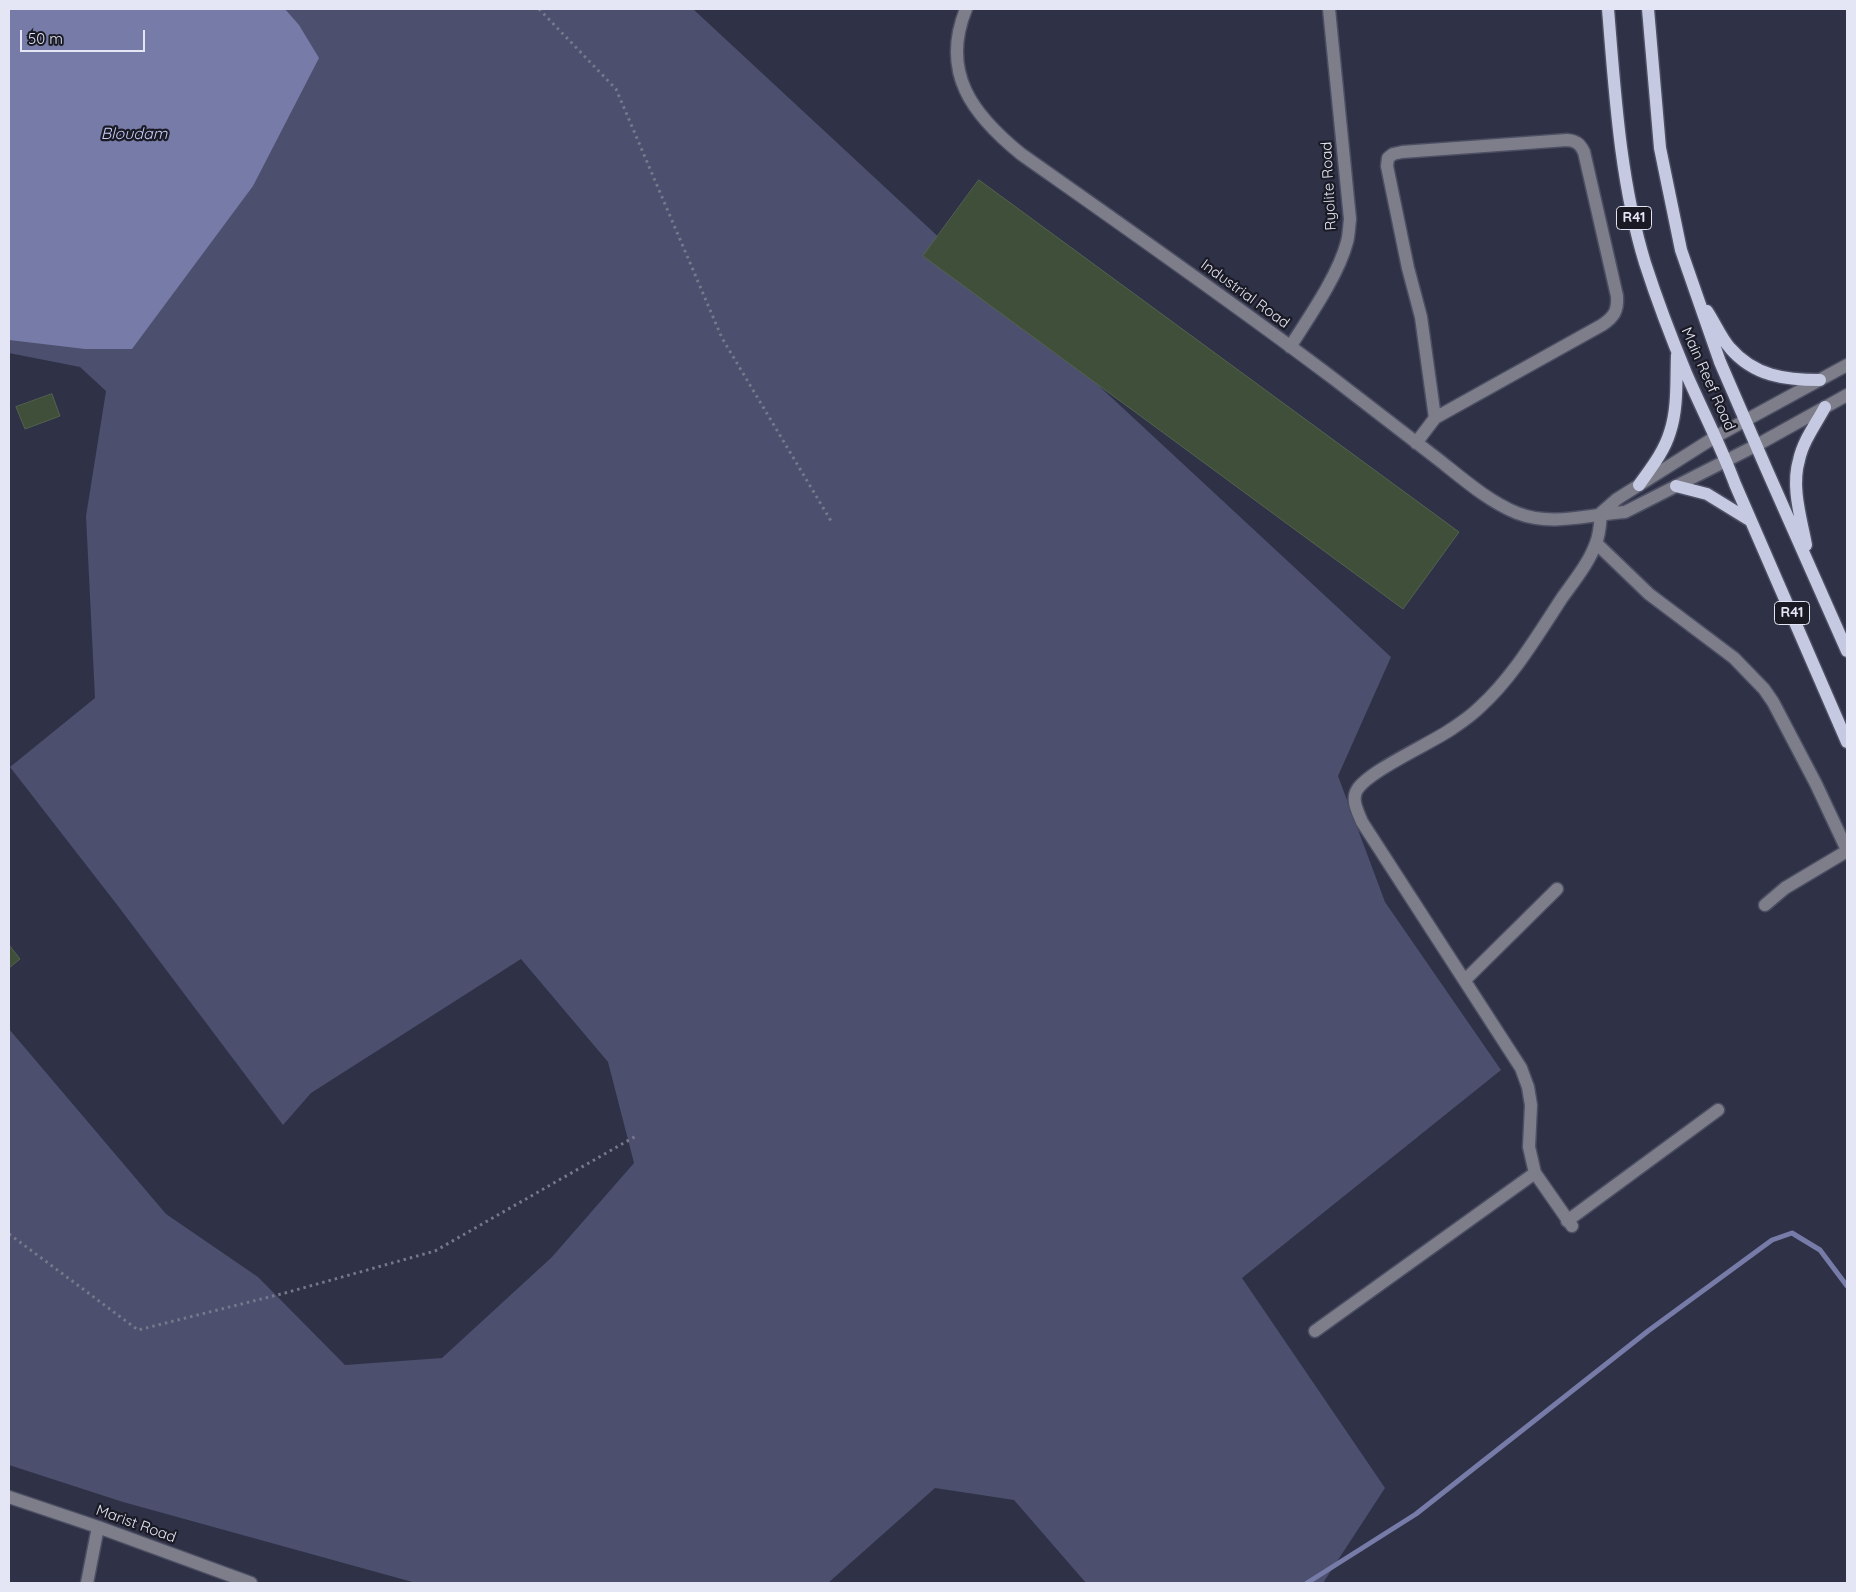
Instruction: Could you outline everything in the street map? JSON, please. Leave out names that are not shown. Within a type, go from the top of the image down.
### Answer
[{"type":"main road","name":"Main Reef Road","points":[[1608,9],[1619,140],[1632,209],[1645,262],[1677,350],[1847,742]]},
{"type":"main road","name":"Main Reef Road","points":[[1648,9],[1660,148],[1681,250],[1720,362],[1847,651]]},
{"type":"main road","points":[[1693,288],[1730,347],[1742,360],[1760,372],[1780,378],[1820,380]]},
{"type":"main road","points":[[1639,485],[1660,455],[1670,433],[1674,416],[1677,350]]},
{"type":"main road","points":[[1810,566],[1798,505],[1796,482],[1799,459],[1825,407]]},
{"type":"main road","points":[[1676,486],[1707,494],[1753,522]]},
{"type":"street","name":"Industrial Road","points":[[966,9],[960,22],[957,40],[957,62],[964,88],[978,114],[999,136],[1021,154],[1290,347],[1496,502],[1518,513],[1537,518],[1562,520],[1582,518],[1601,513],[1625,512],[1757,445],[1847,395]]},
{"type":"street","name":"Ryolite Road","points":[[1290,347],[1341,260],[1348,241],[1350,219],[1329,9]]},
{"type":"street","points":[[1416,443],[1435,418],[1602,325],[1615,314],[1617,296],[1584,152],[1576,141],[1567,140],[1402,152],[1393,154],[1388,158],[1387,166],[1406,259],[1421,317],[1435,418]]},
{"type":"street","points":[[1718,1110],[1569,1223],[1535,1173],[1529,1147],[1531,1105],[1528,1088],[1511,1050],[1362,822],[1356,809],[1354,797],[1356,790],[1374,774],[1451,730],[1489,698],[1515,667],[1580,572],[1596,543],[1601,513],[1617,498],[1716,437],[1847,366]]},
{"type":"street","points":[[1596,543],[1649,594],[1734,658],[1764,689],[1773,702],[1816,784],[1847,851],[1785,888],[1765,905]]},
{"type":"street","points":[[1465,980],[1557,889]]},
{"type":"street","points":[[1315,1332],[1535,1173]]},
{"type":"street","name":"Marist Road","points":[[9,1497],[98,1527],[251,1583]]},
{"type":"street","points":[[87,1583],[98,1527]]},
{"type":"path","points":[[539,9],[616,89],[722,338],[831,521]]},
{"type":"path","points":[[9,1234],[138,1330],[285,1294],[436,1251],[636,1136]]},
{"type":"shaded area","points":[[9,9],[693,9],[1391,657],[1338,776],[1385,902],[1501,1070],[1242,1278],[1385,1488],[1323,1583],[1086,1583],[1014,1500],[935,1488],[828,1583],[416,1583],[123,1502],[9,1465],[9,1029],[166,1214],[258,1277],[345,1365],[442,1358],[552,1257],[634,1163],[608,1062],[521,959],[311,1093],[283,1125],[118,906],[10,767],[95,698],[86,516],[106,391],[80,367],[9,353]]},
{"type":"water","name":"Bloudam","points":[[9,9],[285,9],[299,25],[319,58],[253,186],[132,349],[85,349],[9,340]]},
{"type":"building","points":[[979,180],[1459,532],[1403,609],[923,256]]},
{"type":"building","points":[[52,394],[60,416],[25,429],[16,407]]},
{"type":"building","points":[[9,945],[20,959],[9,968]]},
{"type":"waterway","points":[[1307,1583],[1416,1514],[1648,1331],[1772,1240],[1792,1233],[1820,1250],[1847,1286]]}]
